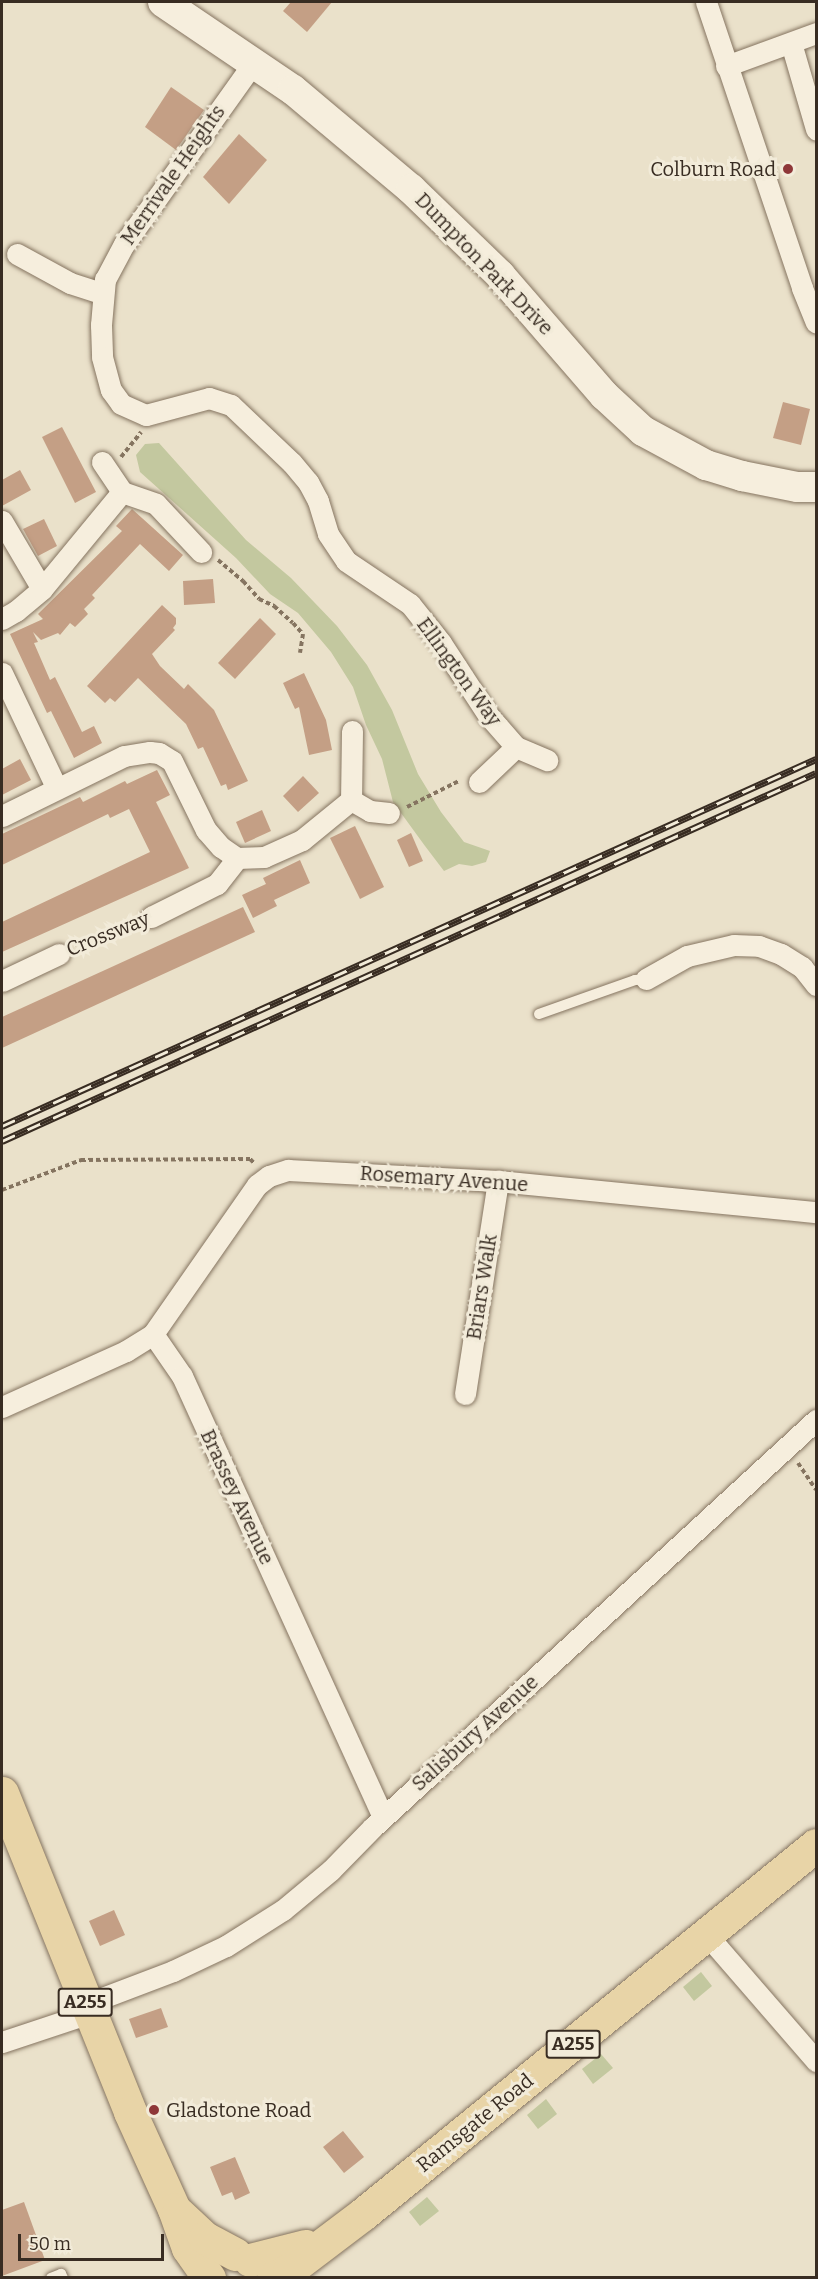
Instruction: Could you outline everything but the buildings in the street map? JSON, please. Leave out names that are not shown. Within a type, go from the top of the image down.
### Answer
[{"type":"main road","name":"A255","points":[[5,1813],[96,2006],[188,2248],[209,2277]]},
{"type":"main road","name":"Ramsgate Road","points":[[254,2267],[289,2270],[363,2214],[816,1845]]},
{"type":"main road","name":"A255","points":[[174,2209],[206,2238],[254,2267]]},
{"type":"main road","name":"A255","points":[[209,2277],[210,2270],[220,2258],[254,2267]]},
{"type":"street","name":"Dumpton Park Drive","points":[[164,2],[254,62],[371,153],[459,234],[535,314],[604,395],[643,431],[706,465],[742,476],[797,487],[816,487]]},
{"type":"street","points":[[706,2],[801,288],[816,322]]},
{"type":"street","points":[[726,66],[816,33]]},
{"type":"street","points":[[790,43],[816,129]]},
{"type":"street","name":"Merrivale Heights","points":[[146,415],[122,404],[111,390],[102,357],[105,279],[124,244],[254,62]]},
{"type":"street","points":[[17,254],[70,283],[103,294]]},
{"type":"street","name":"Ellington Way","points":[[146,415],[209,398],[231,405],[292,463],[308,482],[318,501],[327,534],[346,561],[410,604],[441,643],[488,715],[516,747],[547,760]]},
{"type":"street","points":[[2,619],[16,611],[42,589],[112,476],[156,504],[201,552]]},
{"type":"street","points":[[2,521],[42,589]]},
{"type":"street","points":[[2,673],[57,789]]},
{"type":"street","points":[[2,816],[124,756],[159,753],[172,761],[206,830],[221,847],[237,858],[264,857],[302,840],[351,800],[352,731]]},
{"type":"street","points":[[479,782],[516,747]]},
{"type":"street","points":[[351,800],[370,811],[389,813]]},
{"type":"street","name":"Crossway","points":[[151,917],[217,884],[237,858]]},
{"type":"street","points":[[646,980],[687,956],[734,945],[751,946],[780,954],[802,967],[816,985]]},
{"type":"street","name":"Crossway","points":[[2,981],[59,954]]},
{"type":"street","name":"Rosemary Avenue","points":[[269,1176],[288,1170],[498,1180],[816,1212]]},
{"type":"street","points":[[2,1407],[126,1351],[153,1334],[257,1185],[269,1176]]},
{"type":"street","name":"Briars Walk","points":[[465,1394],[498,1180]]},
{"type":"street","name":"Brassey Avenue","points":[[153,1334],[182,1376],[383,1817]]},
{"type":"street","name":"Salisbury Avenue","points":[[96,2006],[216,1951],[274,1916],[331,1870],[383,1817],[816,1420]]},
{"type":"street","points":[[707,1935],[816,2061]]},
{"type":"street","points":[[2,2042],[96,2006]]},
{"type":"lane","points":[[539,1014],[635,980],[646,980]]},
{"type":"lane","points":[[51,2277],[62,2274],[63,2277]]},
{"type":"path","points":[[112,476],[142,430],[146,415]]},
{"type":"path","points":[[201,552],[222,562],[259,599],[274,606],[293,623],[303,634],[300,653]]},
{"type":"path","points":[[389,813],[412,806],[433,792],[467,778],[479,782]]},
{"type":"path","name":"Crossway","points":[[59,954],[102,933],[124,931],[151,917]]},
{"type":"path","points":[[2,1190],[81,1160],[250,1159],[269,1176]]},
{"type":"path","points":[[788,1447],[816,1490]]},
{"type":"green space","points":[[159,443],[246,540],[291,578],[337,626],[367,665],[392,710],[418,774],[441,812],[464,842],[490,851],[486,862],[472,866],[459,864],[444,871],[393,802],[382,759],[366,725],[353,687],[331,652],[298,613],[270,594],[236,558],[140,472],[136,455],[145,444]]},
{"type":"green space","points":[[701,1972],[712,1986],[694,2001],[683,1987]]},
{"type":"green space","points":[[601,2054],[613,2068],[593,2084],[582,2069]]},
{"type":"green space","points":[[546,2099],[557,2114],[538,2129],[527,2115]]},
{"type":"green space","points":[[427,2197],[439,2211],[420,2226],[409,2212]]},
{"type":"railway","points":[[2,1126],[816,759]]},
{"type":"railway","points":[[2,1141],[816,773]]},
{"type":"place","name":"Colburn Road","points":[[788,169]]},
{"type":"place","name":"Gladstone Road","points":[[154,2110]]}]
